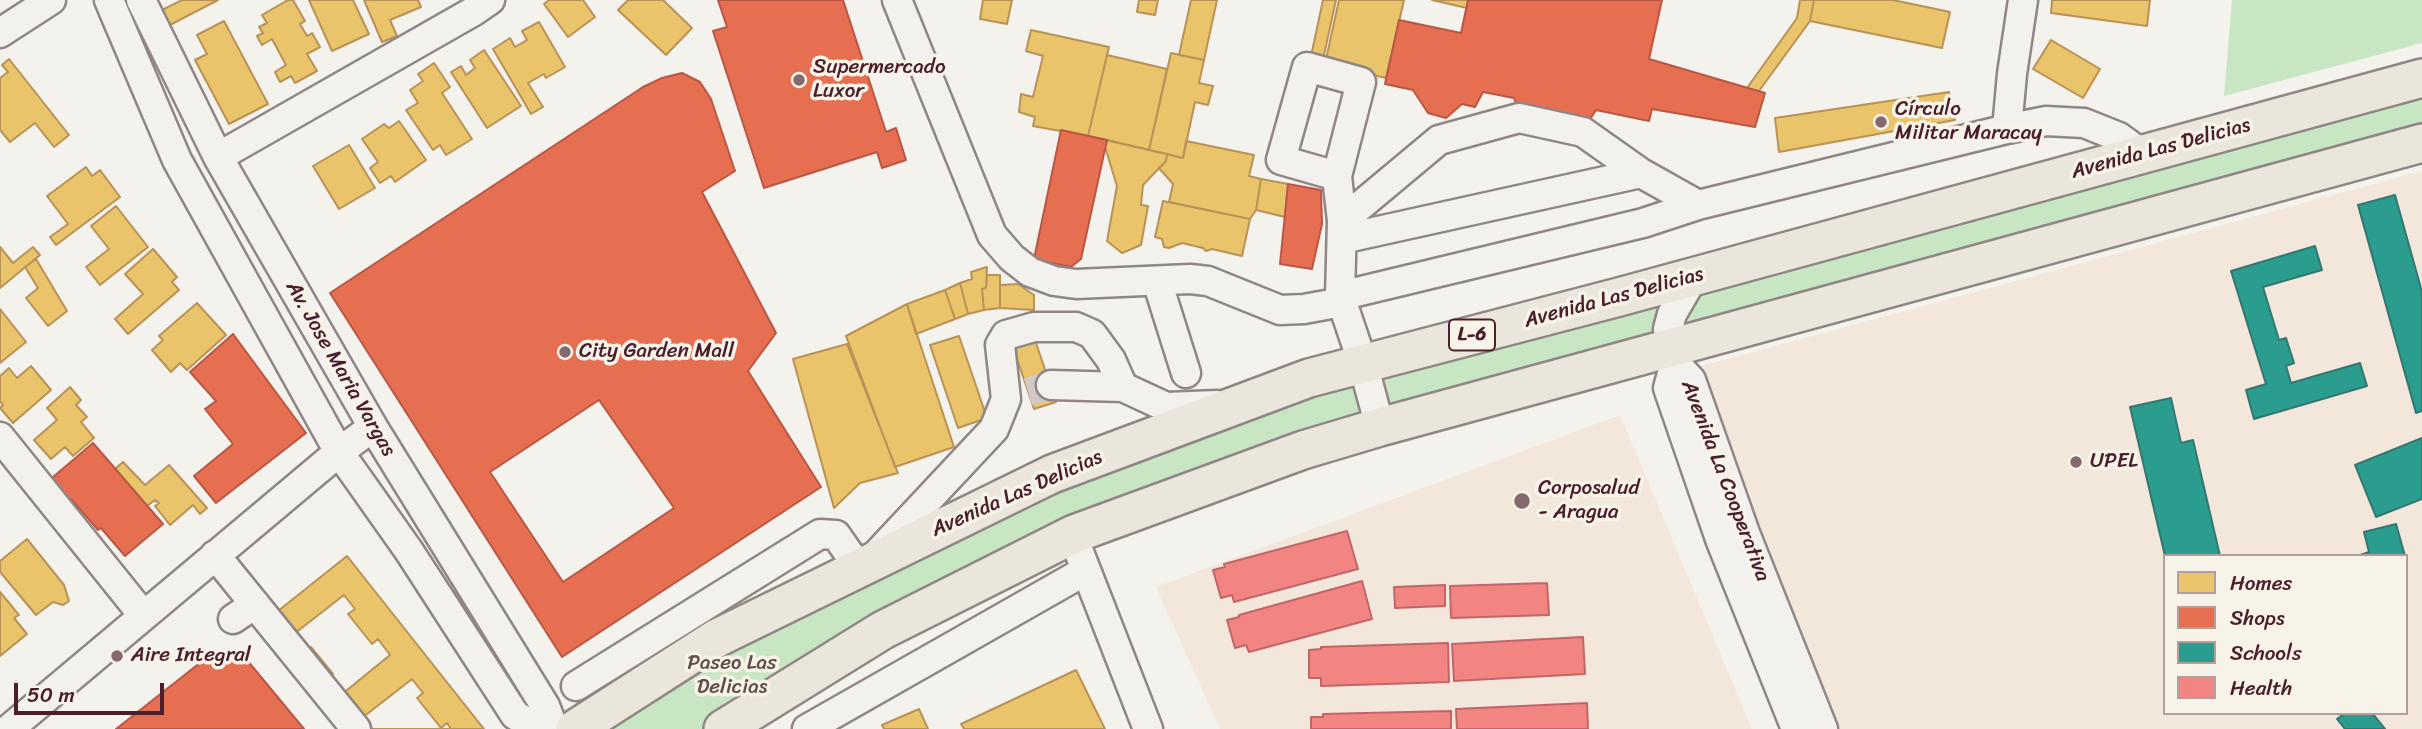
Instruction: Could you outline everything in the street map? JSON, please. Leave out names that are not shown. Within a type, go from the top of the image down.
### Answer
[{"type":"main road","name":"Avenida Las Delicias","points":[[575,729],[717,638],[1052,474],[1309,378],[1619,297],[2422,78]]},
{"type":"main road","points":[[723,729],[883,630],[1074,534],[1303,450],[2422,143]]},
{"type":"street","points":[[0,33],[51,0]]},
{"type":"street","points":[[109,0],[177,160],[339,452],[408,551],[515,715],[539,729]]},
{"type":"street","name":"Av. Jose Maria Vargas","points":[[141,0],[218,157],[373,427],[545,706],[554,729]]},
{"type":"street","points":[[897,0],[980,209],[992,235],[1012,258],[1030,272],[1054,281],[1076,284],[1208,281],[1280,310],[1304,309],[1643,223],[1698,205],[2046,121],[2084,123],[2119,136],[2142,154]]},
{"type":"street","points":[[2007,129],[2012,74],[2024,0]]},
{"type":"street","points":[[218,157],[478,4]]},
{"type":"street","points":[[1342,230],[1439,140],[1519,118],[1583,132],[1641,173],[1698,205]]},
{"type":"street","points":[[1342,230],[1641,173]]},
{"type":"street","points":[[1337,176],[1342,230],[1341,299],[1380,427]]},
{"type":"street","points":[[1672,347],[1672,314],[1694,276]]},
{"type":"street","points":[[1157,281],[1186,373]]},
{"type":"street","points":[[1619,297],[1634,301],[1658,318],[1672,347]]},
{"type":"street","points":[[1028,392],[1000,345],[1006,335],[1034,327],[1076,327],[1092,334],[1111,360],[1123,387]]},
{"type":"street","name":"Avenida La Cooperativa","points":[[1672,347],[1668,388],[1720,540],[1796,729]]},
{"type":"street","name":"Avenida La Cooperativa","points":[[1672,347],[1691,380],[1745,533],[1823,729]]},
{"type":"street","points":[[576,686],[820,534],[835,535],[863,566],[1028,392],[1123,387],[1166,407],[1237,405]]},
{"type":"street","points":[[9,729],[339,452],[373,427]]},
{"type":"street","points":[[0,437],[143,615]]},
{"type":"street","points":[[1074,534],[1085,571],[1148,729]]},
{"type":"street","points":[[215,555],[244,612],[356,729]]},
{"type":"street","points":[[807,729],[1085,571]]},
{"type":"street","points":[[640,687],[666,630]]},
{"type":"shaded area","name":"UPEL","points":[[2422,171],[2422,729],[1833,729],[1694,368]]},
{"type":"shaded area","name":"Corposalud - Aragua","points":[[1620,415],[1752,729],[1220,729],[1156,587]]},
{"type":"green space","points":[[2232,0],[2422,0],[2422,43],[2224,96]]},
{"type":"green space","name":"Paseo Las Delicias","points":[[2422,78],[2422,143],[1074,534],[723,729],[575,729],[717,638],[1309,378]]},
{"type":"building: Homes","points":[[182,0],[218,0],[168,26],[160,11]]},
{"type":"building: Homes","points":[[288,0],[293,0],[305,21],[300,24],[307,36],[312,33],[320,47],[307,54],[317,71],[295,83],[291,76],[280,82],[275,72],[286,65],[272,39],[262,45],[257,36],[263,33],[259,27],[267,23],[262,15]]},
{"type":"building: Homes","points":[[309,0],[353,0],[369,34],[332,51]]},
{"type":"building: Homes","points":[[364,0],[418,0],[421,7],[390,20],[397,36],[382,42]]},
{"type":"building: Homes","points":[[549,0],[583,0],[595,17],[568,37],[544,4]]},
{"type":"building: Homes","points":[[628,0],[663,0],[692,28],[666,55],[618,10]]},
{"type":"building: Homes","points":[[983,0],[1012,0],[1007,24],[980,19]]},
{"type":"building: Homes","points":[[1139,0],[1158,0],[1155,15],[1137,12]]},
{"type":"building: Homes","points":[[1191,0],[1217,0],[1204,60],[1179,55]]},
{"type":"building: Homes","points":[[1323,0],[1336,0],[1322,64],[1310,61]]},
{"type":"building: Homes","points":[[1339,0],[1404,0],[1386,78],[1325,64]]},
{"type":"building: Homes","points":[[1432,0],[1468,0],[1467,8]]},
{"type":"building: Homes","points":[[1800,0],[1814,0],[1810,21],[1759,91],[1747,88],[1797,18]]},
{"type":"building: Homes","points":[[1814,0],[1893,0],[1950,12],[1942,48],[1810,21]]},
{"type":"building: Homes","points":[[2052,0],[2150,0],[2147,26],[2051,13]]},
{"type":"building: Homes","points":[[224,21],[268,104],[229,124],[195,60],[207,54],[197,35]]},
{"type":"building: Homes","points":[[539,22],[565,67],[546,78],[544,74],[528,83],[543,107],[531,114],[493,49],[510,38],[515,47],[527,40],[522,31]]},
{"type":"building: Homes","points":[[1031,30],[1109,47],[1088,136],[1033,126],[1035,117],[1019,112],[1021,94],[1033,97],[1043,56],[1026,51]]},
{"type":"building: Homes","points":[[2051,40],[2100,69],[2083,98],[2033,69]]},
{"type":"building: Homes","points":[[484,50],[521,106],[487,128],[451,72],[461,66],[466,75],[475,68],[470,60]]},
{"type":"building: Homes","points":[[1171,53],[1204,60],[1199,83],[1213,86],[1208,105],[1195,102],[1183,158],[1149,150]]},
{"type":"building: Homes","points":[[1107,55],[1167,69],[1149,150],[1088,136]]},
{"type":"building: Homes","points":[[9,59],[69,135],[54,147],[35,123],[10,142],[0,130],[0,78],[8,72],[2,65]]},
{"type":"building: Homes","points":[[434,63],[450,87],[442,93],[472,139],[446,155],[440,145],[433,150],[406,110],[418,103],[410,90],[423,81],[418,74]]},
{"type":"building: Homes","points":[[1949,92],[1955,120],[1779,152],[1775,118]]},
{"type":"building: Homes","points":[[399,121],[426,160],[395,182],[391,176],[380,183],[370,168],[378,162],[362,139],[384,124],[389,128]]},
{"type":"building: Homes","points":[[1107,140],[1167,154],[1166,161],[1143,185],[1141,205],[1148,206],[1141,245],[1122,253],[1107,241],[1117,186],[1105,147]]},
{"type":"building: Homes","points":[[1186,141],[1254,155],[1249,176],[1261,179],[1256,210],[1250,219],[1169,202],[1173,184],[1159,168],[1166,161],[1167,154],[1183,158]]},
{"type":"building: Homes","points":[[349,145],[375,188],[339,209],[313,166]]},
{"type":"building: Homes","points":[[86,167],[92,176],[100,170],[120,197],[56,245],[50,237],[68,224],[47,196]]},
{"type":"building: Homes","points":[[1261,179],[1288,184],[1285,217],[1256,210]]},
{"type":"building: Homes","points":[[1163,201],[1250,219],[1242,256],[1212,249],[1206,251],[1182,243],[1164,247],[1162,239],[1155,237]]},
{"type":"building: Homes","points":[[116,206],[148,247],[100,285],[86,267],[109,249],[91,226]]},
{"type":"building: Homes","points":[[0,247],[13,263],[33,247],[40,255],[0,288]]},
{"type":"building: Homes","points":[[153,249],[177,277],[172,282],[179,290],[128,334],[115,319],[143,294],[125,274]]},
{"type":"building: Homes","points":[[36,259],[67,311],[48,326],[26,298],[38,288],[25,267]]},
{"type":"building: Homes","points":[[987,267],[986,288],[982,289],[984,310],[968,314],[960,283],[972,279],[971,272]]},
{"type":"building: Homes","points":[[987,275],[1000,275],[1000,308],[984,310],[982,289],[986,288]]},
{"type":"building: Homes","points":[[960,283],[968,314],[955,319],[945,290]]},
{"type":"building: Homes","points":[[1018,284],[1034,295],[1034,310],[1000,308],[1000,285]]},
{"type":"building: Homes","points":[[945,290],[955,319],[916,334],[907,304]]},
{"type":"building: Homes","points":[[197,303],[226,335],[187,370],[180,363],[171,372],[152,350],[163,340],[159,336]]},
{"type":"building: Homes","points":[[907,304],[954,447],[895,467],[846,336]]},
{"type":"building: Homes","points":[[0,309],[26,342],[0,363]]},
{"type":"building: Homes","points":[[959,336],[987,418],[958,428],[930,345]]},
{"type":"building: Homes","points":[[1035,340],[1056,402],[1034,409],[1013,347]]},
{"type":"building: Homes","points":[[847,344],[898,473],[860,483],[834,508],[793,359]]},
{"type":"building: Homes","points":[[31,366],[51,390],[13,423],[0,408],[3,405],[0,401],[0,376],[9,368],[17,378]]},
{"type":"building: Homes","points":[[70,387],[81,400],[76,405],[87,417],[81,422],[94,438],[73,456],[65,447],[51,459],[34,440],[57,420],[47,408]]},
{"type":"building: Homes","points":[[123,462],[145,485],[169,465],[207,508],[200,514],[193,505],[170,525],[155,506],[159,503],[155,500],[147,506],[115,469]]},
{"type":"building: Homes","points":[[27,539],[64,585],[69,601],[63,605],[53,602],[36,615],[0,572],[0,561]]},
{"type":"building: Homes","points":[[347,556],[484,729],[363,729],[273,615]]},
{"type":"building: Homes","points":[[0,592],[19,615],[14,618],[27,634],[0,656]]},
{"type":"building: Homes","points":[[344,595],[355,609],[348,614],[372,644],[378,639],[390,655],[341,695],[327,678],[333,674],[311,647],[306,650],[294,634]]},
{"type":"building: Homes","points":[[1076,670],[1105,729],[964,729],[961,724]]},
{"type":"building: Homes","points":[[412,679],[423,693],[417,698],[441,728],[447,723],[451,729],[371,729],[362,718]]},
{"type":"building: Homes","points":[[919,709],[928,729],[884,729],[882,725]]},
{"type":"building: Shops","name":"Supermercado Luxor","points":[[718,0],[843,0],[886,132],[896,128],[906,160],[882,168],[877,152],[764,188],[713,31],[727,27]]},
{"type":"building: Shops","points":[[1468,0],[1662,0],[1649,59],[1765,93],[1755,127],[1652,109],[1649,121],[1596,110],[1585,127],[1520,113],[1514,98],[1483,92],[1475,107],[1462,104],[1446,118],[1428,113],[1413,90],[1385,84],[1399,20],[1461,33]]},
{"type":"building: Shops","name":"City Garden Mall","points":[[682,73],[700,82],[711,99],[735,171],[702,192],[776,333],[748,371],[821,487],[562,657],[330,293],[643,87]],"holes":[[[599,400],[674,508],[563,582],[490,472]]]},
{"type":"building: Shops","points":[[1061,130],[1107,140],[1081,259],[1071,267],[1034,259]]},
{"type":"building: Shops","points":[[1288,184],[1321,190],[1322,224],[1312,269],[1280,264]]},
{"type":"building: Shops","points":[[233,334],[306,433],[216,503],[194,476],[233,444],[205,409],[216,401],[190,372]]},
{"type":"building: Shops","points":[[93,443],[163,524],[125,556],[71,499],[64,504],[46,483]]},
{"type":"building: Shops","points":[[215,651],[242,654],[304,729],[116,729]]},
{"type":"building: Schools","points":[[2395,195],[2422,292],[2422,411],[2416,413],[2358,205]]},
{"type":"building: Schools","points":[[2315,246],[2322,270],[2263,287],[2279,340],[2286,338],[2294,363],[2286,366],[2291,383],[2360,363],[2367,386],[2254,419],[2246,390],[2266,384],[2231,271]]},
{"type":"building: Schools","points":[[2171,398],[2181,443],[2193,440],[2220,554],[2165,554],[2130,407]]},
{"type":"building: Schools","points":[[2422,438],[2422,499],[2376,517],[2355,465]]},
{"type":"building: Schools","points":[[2396,524],[2404,554],[2363,554],[2369,552],[2364,532]]},
{"type":"building: Schools","points":[[2342,715],[2374,715],[2385,729],[2345,729],[2337,719]]},
{"type":"building: Health","points":[[1347,531],[1358,569],[1234,602],[1232,595],[1221,598],[1213,570],[1225,567],[1224,564]]},
{"type":"building: Health","points":[[1362,581],[1372,619],[1249,652],[1246,645],[1235,648],[1227,620]]},
{"type":"building: Health","points":[[1547,583],[1549,615],[1451,618],[1450,586]]},
{"type":"building: Health","points":[[1445,585],[1445,606],[1395,608],[1394,587]]},
{"type":"building: Health","points":[[1583,637],[1585,674],[1454,681],[1452,644]]},
{"type":"building: Health","points":[[1448,643],[1449,682],[1321,686],[1321,678],[1309,678],[1309,650],[1321,647]]},
{"type":"building: Health","points":[[1587,703],[1588,729],[1457,729],[1456,709]]},
{"type":"building: Health","points":[[1451,711],[1451,729],[1311,729],[1311,717],[1323,717],[1323,714]]},
{"type":"tunnel","points":[[1028,392],[1051,385]]},
{"type":"place","name":"Supermercado Luxor","points":[[799,80]]},
{"type":"place","name":"Círculo Militar Maracay","points":[[1881,122]]},
{"type":"place","name":"City Garden Mall","points":[[565,352]]},
{"type":"place","name":"UPEL","points":[[2076,462]]},
{"type":"place","name":"Corposalud - Aragua","points":[[1522,501]]},
{"type":"place","name":"Aire Integral","points":[[117,656]]}]
